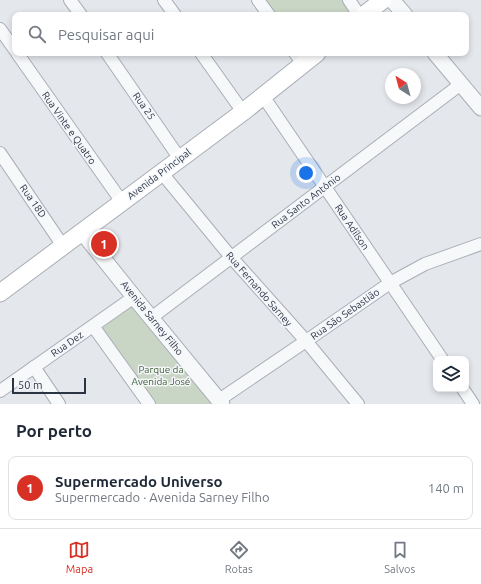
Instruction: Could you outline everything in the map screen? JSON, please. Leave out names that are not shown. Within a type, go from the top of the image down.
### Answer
[{"type":"main road","points":[[368,12],[383,0]]},
{"type":"main road","name":"Avenida Principal","points":[[2,287],[64,246],[243,112],[263,96],[299,58]]},
{"type":"street","points":[[70,0],[79,12]]},
{"type":"street","points":[[164,0],[173,12]]},
{"type":"street","points":[[349,0],[357,12]]},
{"type":"street","points":[[392,0],[402,12]]},
{"type":"street","points":[[260,1],[267,12]]},
{"type":"street","points":[[0,29],[12,46]]},
{"type":"street","name":"Rua Vinte e Quatro","points":[[19,56],[122,202]]},
{"type":"street","name":"Rua 25","points":[[110,56],[180,158]]},
{"type":"street","points":[[203,56],[243,112]]},
{"type":"street","points":[[438,56],[481,108]]},
{"type":"street","name":"Rua Santo Antônio","points":[[151,318],[461,84]]},
{"type":"street","name":"Rua Adílson","points":[[263,96],[440,356]]},
{"type":"street","name":"Rua 18D","points":[[1,156],[64,246]]},
{"type":"street","name":"Rua Fernando Sarney","points":[[161,172],[231,257],[306,341],[358,404]]},
{"type":"street","name":"Avenida Sarney Filho","points":[[82,232],[220,402]]},
{"type":"street","name":"Rua São Sebastião","points":[[220,402],[390,283],[426,264],[481,244]]},
{"type":"street","name":"Rua Dez","points":[[0,391],[134,297]]},
{"type":"street","points":[[93,326],[149,404]]},
{"type":"street","points":[[34,367],[59,404]]},
{"type":"street","points":[[465,392],[473,404]]},
{"type":"green space","points":[[265,0],[348,0],[356,12],[269,12]]},
{"type":"green space","name":"Parque da Avenida José","points":[[134,298],[224,404],[147,404],[92,328]]},
{"type":"place","name":"Supermercado Universo","points":[[104,244]]}]
